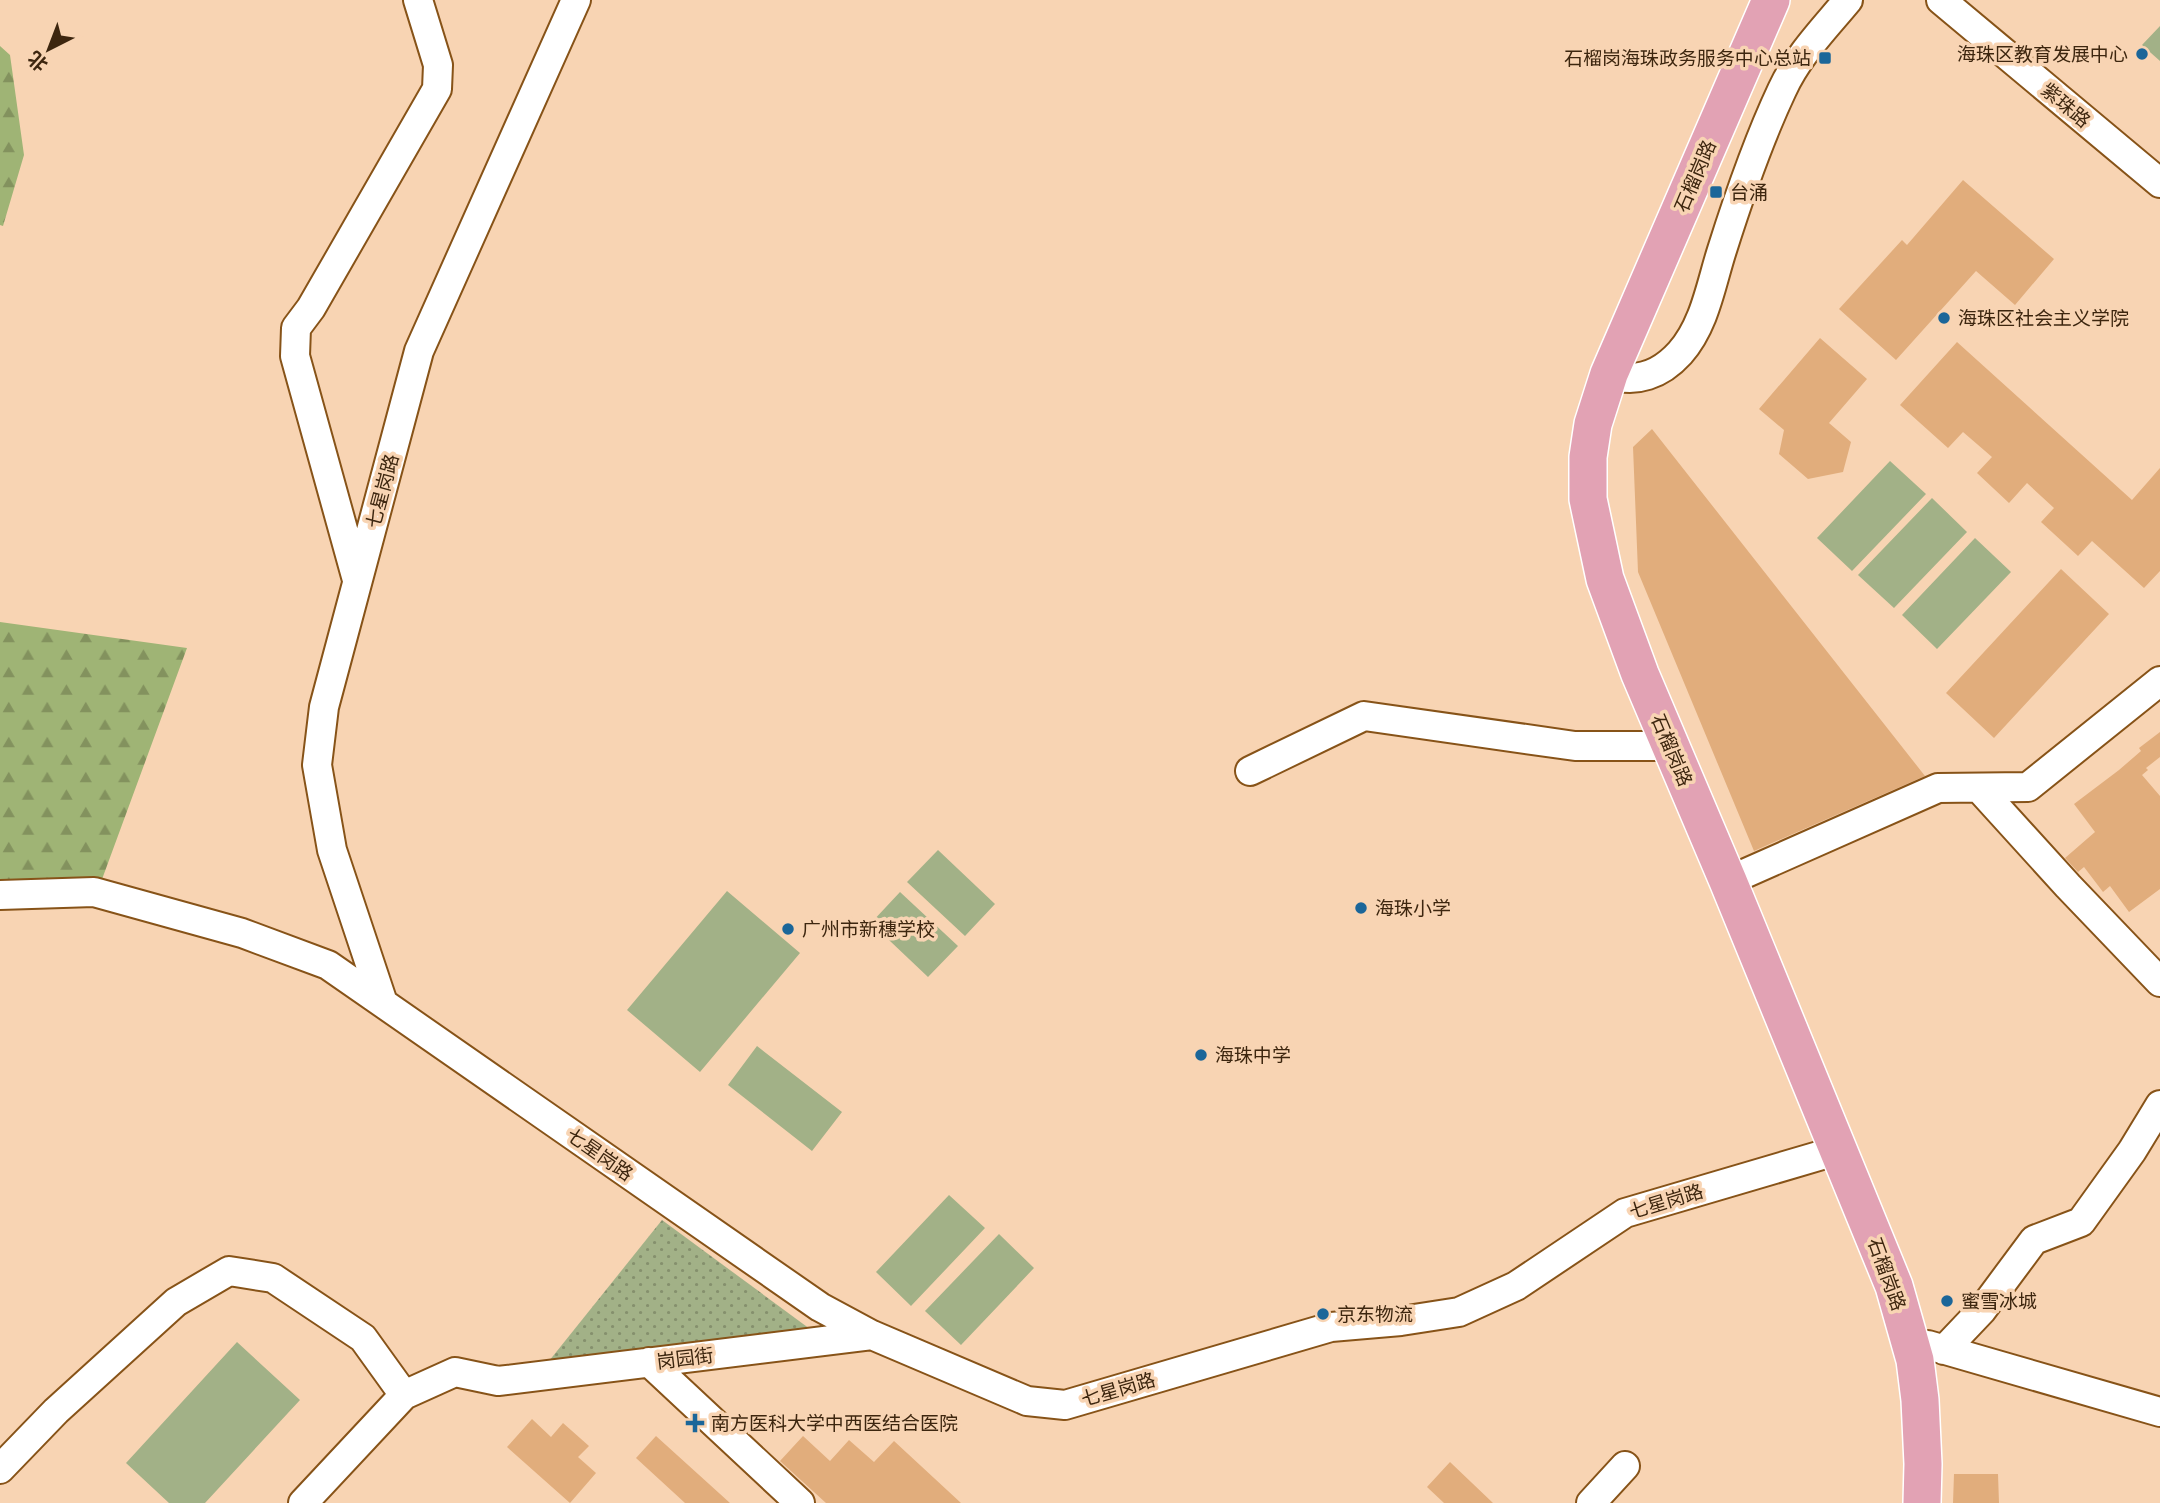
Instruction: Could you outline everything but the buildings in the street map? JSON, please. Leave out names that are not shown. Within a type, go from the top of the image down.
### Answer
[{"type":"main road","name":"石榴岗路","points":[[1771,0],[1609,374],[1593,424],[1588,457],[1588,499],[1605,579],[1640,674],[1894,1286],[1915,1360],[1920,1400],[1922,1503]]},
{"type":"street","points":[[358,583],[295,356],[296,328],[311,308],[437,89],[438,65],[418,0]]},
{"type":"street","name":"七星岗路","points":[[383,1003],[332,850],[317,765],[324,707],[419,351],[576,0]]},
{"type":"street","points":[[1609,374],[1620,378],[1643,378],[1680,354],[1690,340],[1701,318],[1745,185],[1782,90],[1808,47],[1848,0]]},
{"type":"street","name":"紫珠路","points":[[1941,0],[2160,183]]},
{"type":"street","points":[[1728,881],[1938,788],[2028,787],[2160,681]]},
{"type":"street","points":[[1250,771],[1364,716],[1575,746],[1671,746]]},
{"type":"street","points":[[1979,788],[2160,982]]},
{"type":"street","name":"七星岗路","points":[[0,895],[94,892],[228,929],[328,965],[820,1307],[872,1335],[1027,1401],[1065,1405],[1331,1327],[1459,1312],[1516,1286],[1625,1213],[1839,1150]]},
{"type":"street","points":[[1944,1350],[1982,1310],[2034,1240],[2081,1222],[2132,1151],[2160,1105]]},
{"type":"street","points":[[0,1469],[56,1411],[176,1302],[229,1271],[272,1279],[363,1338],[404,1395],[303,1503]]},
{"type":"street","name":"岗园街","points":[[404,1395],[455,1372],[498,1381],[872,1335]]},
{"type":"street","points":[[1909,1340],[2160,1412]]},
{"type":"street","points":[[649,1362],[800,1503]]},
{"type":"street","points":[[1591,1503],[1625,1466]]},
{"type":"green space","points":[[2160,26],[2160,61],[2142,45]]},
{"type":"green space","points":[[0,46],[10,55],[24,155],[3,226],[0,225]]},
{"type":"green space","points":[[1890,461],[1926,494],[1852,571],[1817,538]]},
{"type":"green space","points":[[1932,498],[1967,532],[1894,608],[1858,575]]},
{"type":"green space","points":[[1975,538],[2011,572],[1937,649],[1902,615]]},
{"type":"green space","points":[[0,622],[187,648],[101,882],[0,879]]},
{"type":"green space","points":[[938,850],[995,904],[965,936],[907,882]]},
{"type":"green space","points":[[727,891],[800,953],[700,1072],[627,1010]]},
{"type":"green space","points":[[900,892],[958,946],[928,977],[871,923]]},
{"type":"green space","points":[[757,1046],[842,1112],[812,1151],[728,1085]]},
{"type":"green space","points":[[949,1195],[985,1228],[911,1306],[876,1272]]},
{"type":"green space","points":[[662,1220],[810,1329],[545,1366]]},
{"type":"green space","points":[[999,1234],[1034,1268],[961,1345],[925,1311]]},
{"type":"green space","points":[[237,1342],[300,1400],[205,1503],[169,1503],[126,1463]]},
{"type":"place","name":"海珠区教育发展中心","points":[[2142,54]]},
{"type":"place","name":"石榴岗海珠政务服务中心总站","points":[[1825,58]]},
{"type":"place","name":"台涌","points":[[1716,192]]},
{"type":"place","name":"海珠区社会主义学院","points":[[1944,318]]},
{"type":"place","name":"海珠小学","points":[[1361,908]]},
{"type":"place","name":"广州市新穗学校","points":[[788,929]]},
{"type":"place","name":"海珠中学","points":[[1201,1055]]},
{"type":"place","name":"蜜雪冰城","points":[[1947,1301]]},
{"type":"place","name":"京东物流","points":[[1323,1314]]},
{"type":"place","name":"南方医科大学中西医结合医院","points":[[695,1423]]}]
